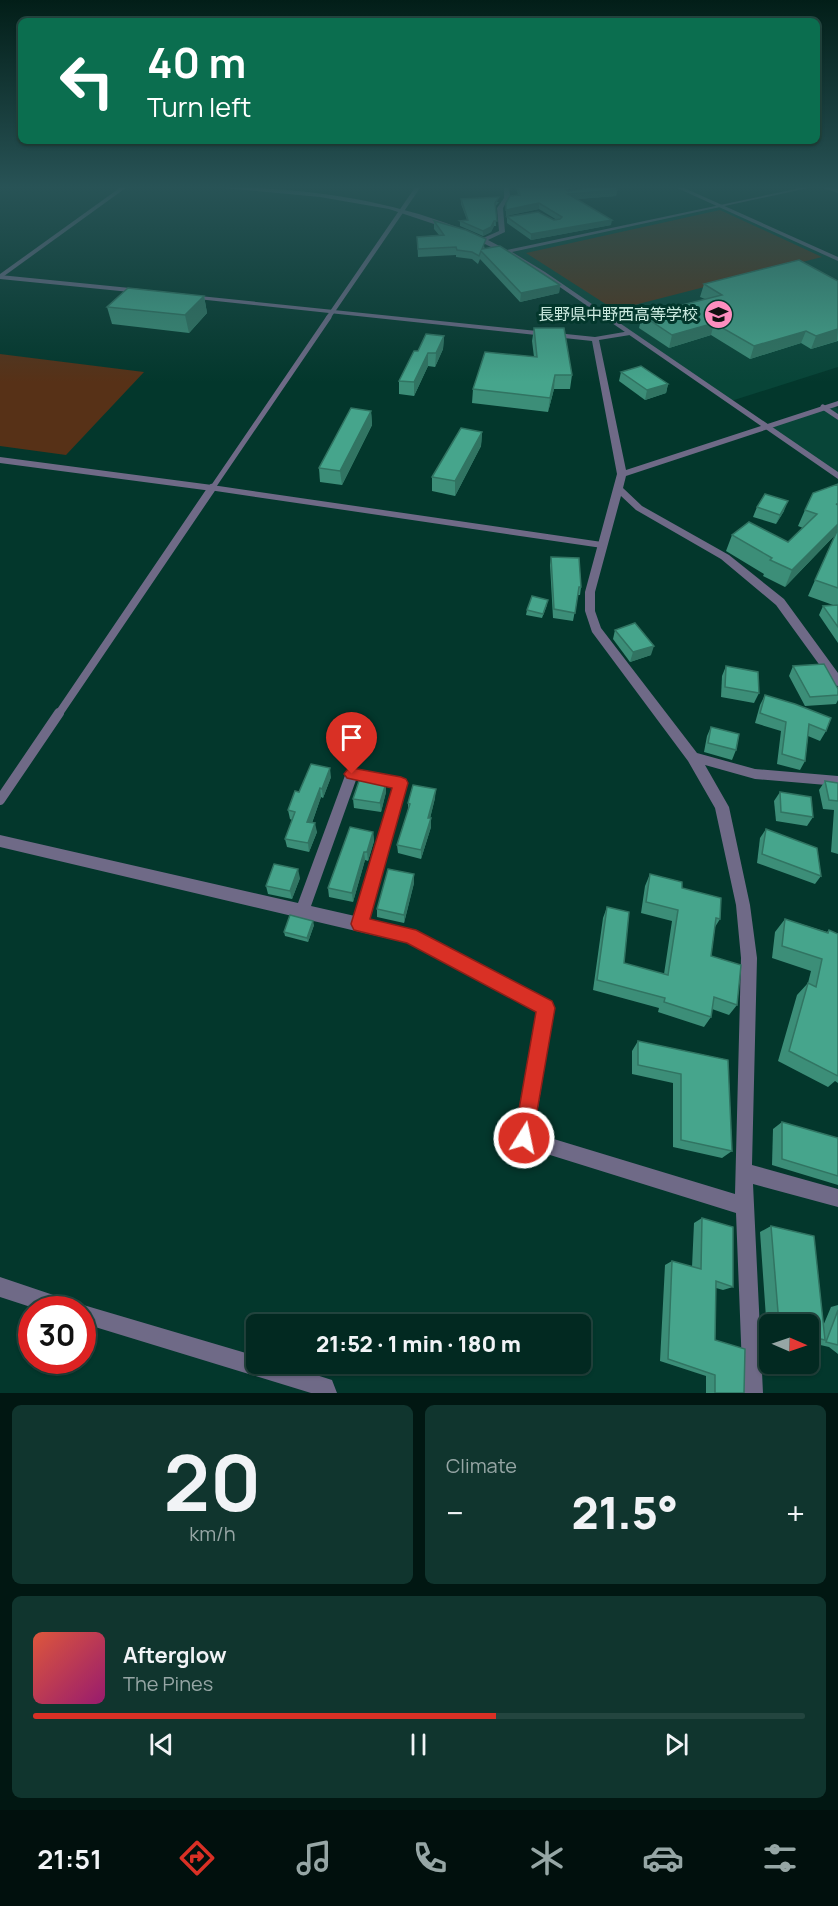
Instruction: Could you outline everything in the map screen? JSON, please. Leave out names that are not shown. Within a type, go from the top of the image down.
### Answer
[{"type":"street","points":[[0,277],[34,252]]},
{"type":"street","points":[[509,252],[838,476]]},
{"type":"street","points":[[823,252],[838,259]]},
{"type":"street","points":[[0,277],[154,293]]},
{"type":"street","points":[[178,295],[595,339],[627,333]]},
{"type":"street","points":[[595,339],[620,481],[639,508],[726,557],[780,602],[838,682]]},
{"type":"street","points":[[620,481],[764,427],[838,403]]},
{"type":"street","points":[[0,459],[602,545]]},
{"type":"street","points":[[620,481],[590,592],[590,612],[596,629],[693,757],[722,807],[743,905],[749,958],[743,1172],[753,1393]]},
{"type":"street","points":[[693,757],[755,774],[838,781]]},
{"type":"street","points":[[302,912],[352,774],[401,783],[360,924]]},
{"type":"street","points":[[0,841],[410,936],[546,1008],[524,1138],[744,1206]]},
{"type":"street","points":[[743,1172],[838,1198]]},
{"type":"street","points":[[0,1287],[29,1296]]},
{"type":"street","points":[[96,1316],[325,1387],[327,1393]]},
{"type":"lane","points":[[0,800],[372,252]]},
{"type":"lane","points":[[823,407],[838,417]]},
{"type":"shaded area","name":"長野県中野西高等学校","points":[[509,252],[823,252],[838,259],[838,367],[728,402]]},
{"type":"shaded area","points":[[811,252],[822,257],[615,310],[526,253]]},
{"type":"shaded area","points":[[0,354],[144,372],[66,455],[0,446]]},
{"type":"shaded area","points":[[832,405],[838,409],[838,476],[764,427]]},
{"type":"building","points":[[482,252],[509,252],[560,285],[521,293]]},
{"type":"building","points":[[799,260],[838,281],[838,329],[816,336],[806,331],[754,346],[714,323],[672,335],[642,315],[722,295],[704,284]]},
{"type":"building","points":[[128,288],[204,296],[185,315],[107,307]]},
{"type":"building","points":[[534,328],[564,328],[572,375],[555,375],[550,398],[473,389],[485,352],[537,357]]},
{"type":"building","points":[[426,334],[444,336],[436,353],[428,353],[414,382],[399,381],[414,351],[418,351]]},
{"type":"building","points":[[641,366],[668,384],[647,390],[621,372]]},
{"type":"building","points":[[351,408],[371,411],[340,471],[319,468]]},
{"type":"building","points":[[461,428],[482,432],[455,481],[432,477]]},
{"type":"building","points":[[838,484],[838,504],[836,504],[838,505],[838,524],[792,570],[770,560],[772,558],[732,535],[749,522],[788,542],[817,514],[805,510],[813,493]]},
{"type":"building","points":[[765,494],[788,501],[780,515],[757,507]]},
{"type":"building","points":[[838,529],[838,588],[815,580]]},
{"type":"building","points":[[551,557],[579,558],[581,587],[579,587],[575,613],[554,609]]},
{"type":"building","points":[[532,596],[548,600],[543,614],[527,610]]},
{"type":"building","points":[[838,605],[838,627],[823,606]]},
{"type":"building","points":[[635,623],[654,646],[633,652],[615,630]]},
{"type":"building","points":[[824,664],[838,689],[838,695],[810,697],[793,666]]},
{"type":"building","points":[[726,666],[758,672],[759,693],[725,687]]},
{"type":"building","points":[[765,695],[831,718],[826,731],[809,724],[805,761],[782,754],[786,722],[760,713]]},
{"type":"building","points":[[711,727],[739,734],[736,750],[708,743]]},
{"type":"building","points":[[311,764],[330,768],[307,822],[315,823],[308,843],[285,839],[295,812],[288,810],[295,791],[299,792]]},
{"type":"building","points":[[360,778],[386,783],[380,803],[353,799]]},
{"type":"building","points":[[825,781],[838,783],[838,801],[829,800]]},
{"type":"building","points":[[413,785],[436,789],[428,818],[431,818],[421,850],[397,845],[410,804],[408,803]]},
{"type":"building","points":[[780,792],[811,797],[813,817],[781,812]]},
{"type":"building","points":[[350,827],[373,832],[367,852],[364,852],[352,893],[328,888]]},
{"type":"building","points":[[766,829],[817,848],[821,876],[762,854]]},
{"type":"building","points":[[274,864],[298,869],[290,891],[266,886]]},
{"type":"building","points":[[388,869],[414,874],[404,915],[377,909]]},
{"type":"building","points":[[650,874],[682,882],[682,888],[721,898],[720,919],[716,918],[711,956],[741,965],[737,1005],[714,997],[711,1017],[664,1002],[665,998],[597,980],[607,907],[629,912],[624,963],[668,975],[678,910],[646,902]]},
{"type":"building","points":[[290,915],[313,921],[307,938],[284,932]]},
{"type":"building","points":[[785,919],[838,934],[838,1076],[789,1051],[808,983],[816,987],[822,959],[782,946]]},
{"type":"building","points":[[638,1041],[728,1060],[732,1151],[681,1140],[681,1074],[638,1065]]},
{"type":"building","points":[[782,1122],[838,1138],[838,1176],[782,1159]]},
{"type":"building","points":[[702,1218],[733,1227],[733,1287],[716,1281],[715,1340],[745,1349],[744,1393],[715,1393],[715,1375],[668,1359],[672,1261],[701,1269]]},
{"type":"building","points":[[771,1226],[814,1236],[825,1340],[819,1339],[819,1314],[778,1314]]},
{"type":"building","points":[[838,1310],[838,1345],[826,1342]]},
{"type":"place","name":"長野県中野西高等学校","points":[[719,314]]},
{"type":"route","points":[[352,774],[401,783],[360,924],[410,936],[546,1008],[524,1138]]}]
